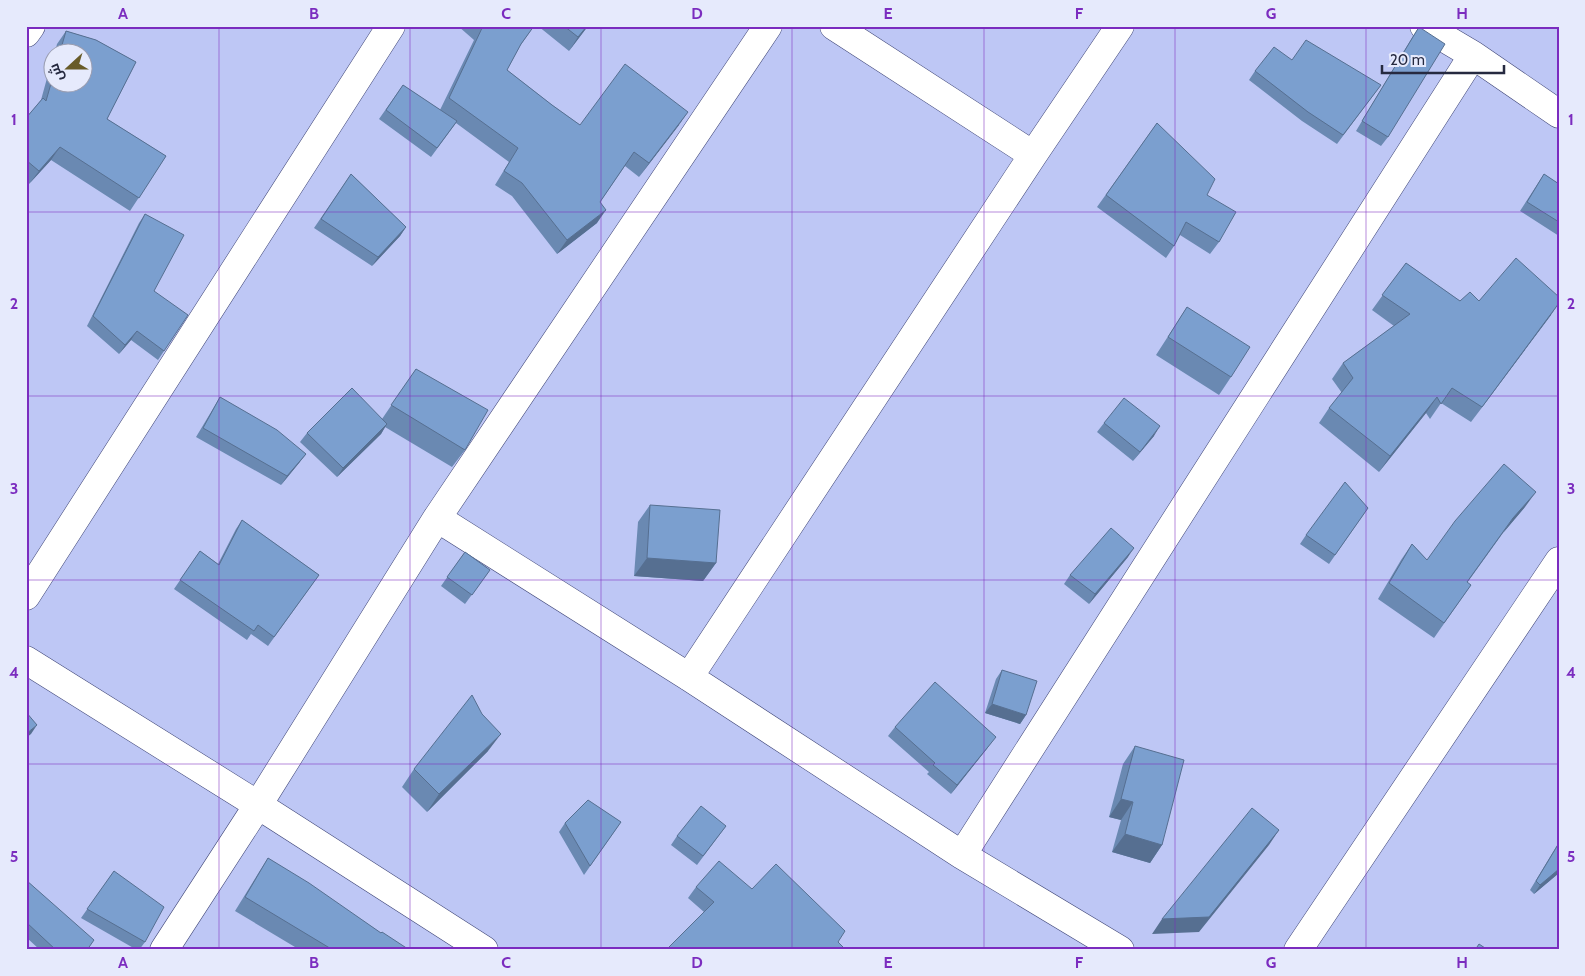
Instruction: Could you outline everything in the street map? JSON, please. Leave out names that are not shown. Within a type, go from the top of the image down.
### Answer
[{"type":"street","points":[[26,33],[31,26]]},
{"type":"street","points":[[26,596],[391,26]]},
{"type":"street","points":[[164,950],[258,805],[436,518],[768,26]]},
{"type":"street","points":[[834,26],[1033,155]]},
{"type":"street","points":[[688,677],[1120,26]]},
{"type":"street","points":[[1424,26],[1473,55],[1559,114]]},
{"type":"street","points":[[962,855],[1473,55]]},
{"type":"street","points":[[436,518],[688,677],[962,855],[1120,950]]},
{"type":"street","points":[[1298,950],[1559,561]]},
{"type":"street","points":[[26,660],[258,805],[484,950]]},
{"type":"building","points":[[483,26],[534,26],[521,44],[507,70],[580,125],[625,64],[688,112],[649,163],[634,152],[600,202],[606,210],[567,240],[522,183],[504,171],[518,148],[449,98]]},
{"type":"building","points":[[564,26],[587,26],[578,37]]},
{"type":"building","points":[[1419,27],[1445,44],[1388,137],[1362,121]]},
{"type":"building","points":[[66,31],[96,40],[136,62],[107,119],[166,156],[139,198],[60,147],[39,171],[26,160],[26,118],[43,98],[46,101],[49,92],[92,92],[92,42],[63,42]]},
{"type":"building","points":[[1306,40],[1381,85],[1343,135],[1308,112],[1255,71],[1274,47],[1292,60]]},
{"type":"building","points":[[403,85],[457,121],[437,148],[386,110]]},
{"type":"building","points":[[1157,123],[1215,179],[1207,195],[1236,212],[1219,242],[1186,222],[1174,246],[1106,195]]},
{"type":"building","points":[[351,174],[406,227],[378,257],[321,219]]},
{"type":"building","points":[[1544,174],[1559,184],[1559,222],[1527,202]]},
{"type":"building","points":[[145,214],[184,235],[154,291],[188,315],[164,351],[137,331],[125,345],[93,316]]},
{"type":"building","points":[[1516,258],[1559,297],[1559,303],[1482,407],[1452,388],[1441,404],[1437,397],[1390,456],[1329,408],[1353,378],[1343,363],[1410,314],[1382,295],[1406,263],[1460,301],[1470,292],[1479,301]]},
{"type":"building","points":[[1187,307],[1250,347],[1231,377],[1168,337]]},
{"type":"building","points":[[416,369],[488,410],[465,450],[391,405]]},
{"type":"building","points":[[352,388],[387,424],[343,468],[307,433]]},
{"type":"building","points":[[220,397],[277,430],[306,454],[287,476],[203,428]]},
{"type":"building","points":[[1124,398],[1160,426],[1140,452],[1104,423]]},
{"type":"building","points":[[1504,464],[1536,492],[1513,518],[1467,582],[1471,585],[1444,623],[1389,583],[1412,544],[1427,560],[1455,521]]},
{"type":"building","points":[[1345,482],[1368,508],[1335,555],[1306,535]]},
{"type":"building","points":[[650,505],[720,510],[716,563],[647,558]]},
{"type":"building","points":[[242,520],[319,575],[274,637],[258,625],[254,631],[180,580],[200,551],[219,565]]},
{"type":"building","points":[[1111,528],[1134,548],[1095,594],[1070,575]]},
{"type":"building","points":[[465,552],[490,570],[472,595],[447,577]]},
{"type":"building","points":[[1002,670],[1037,681],[1026,715],[992,704]]},
{"type":"building","points":[[935,682],[996,737],[957,785],[933,765],[935,763],[895,727]]},
{"type":"building","points":[[472,695],[482,714],[501,734],[439,794],[414,769]]},
{"type":"building","points":[[26,712],[37,725],[26,734]]},
{"type":"building","points":[[1135,746],[1184,760],[1162,845],[1125,834],[1133,802],[1121,799]]},
{"type":"building","points":[[588,800],[621,822],[590,866],[565,823]]},
{"type":"building","points":[[701,806],[726,826],[703,856],[677,836]]},
{"type":"building","points":[[1252,808],[1279,830],[1209,917],[1162,919]]},
{"type":"building","points":[[1559,843],[1559,869],[1540,885],[1536,881]]},
{"type":"building","points":[[268,858],[408,949],[333,950],[245,897]]},
{"type":"building","points":[[719,861],[752,889],[776,864],[845,931],[838,942],[846,950],[666,950],[714,902],[696,887]]},
{"type":"building","points":[[114,871],[164,907],[145,942],[87,909]]},
{"type":"building","points":[[26,880],[94,940],[87,950],[56,950],[26,922]]},
{"type":"building","points":[[1479,944],[1488,950],[1475,950]]}]
